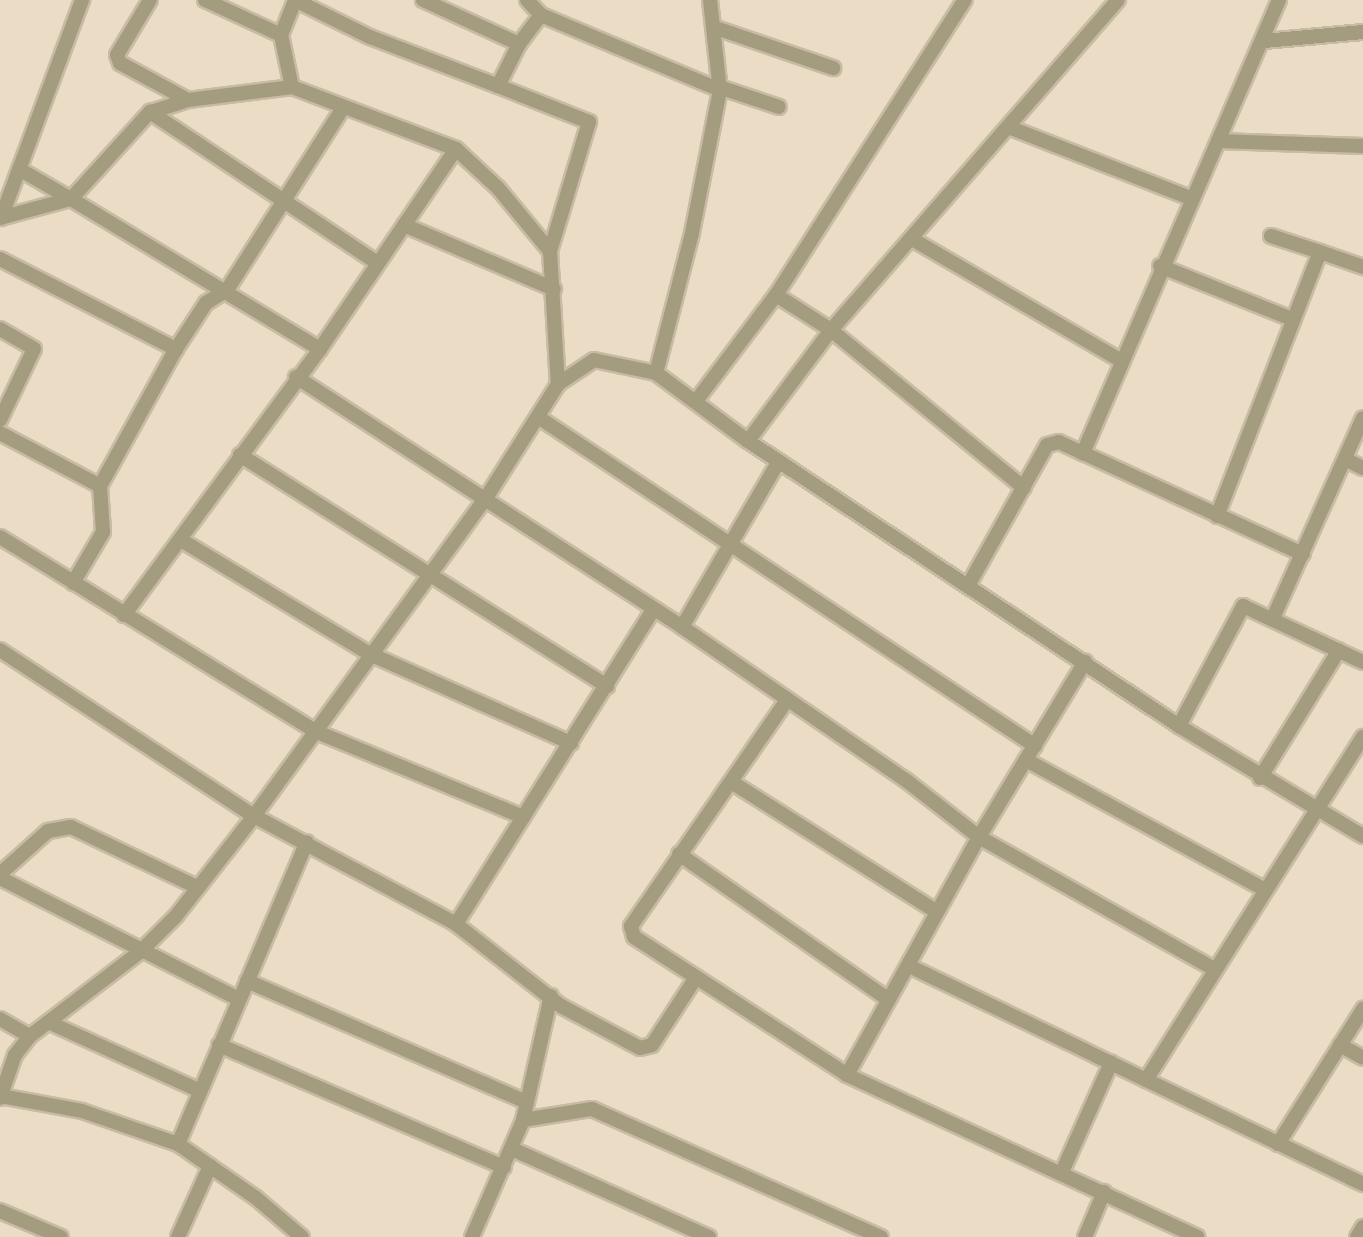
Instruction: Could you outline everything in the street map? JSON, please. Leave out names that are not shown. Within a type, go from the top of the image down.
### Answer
[{"type":"street","points":[[0,218],[82,0]]},
{"type":"street","points":[[150,0],[117,59],[188,100]]},
{"type":"street","points":[[205,0],[281,35]]},
{"type":"street","points":[[292,87],[281,35],[295,0],[370,37],[589,122],[550,251],[558,384]]},
{"type":"street","points":[[423,0],[519,44]]},
{"type":"street","points":[[527,0],[541,15],[720,89],[779,107]]},
{"type":"street","points":[[656,373],[692,233],[720,89],[716,28],[710,0]]},
{"type":"street","points":[[696,401],[776,295],[965,0]]},
{"type":"street","points":[[748,441],[831,330],[1011,128],[1118,0]]},
{"type":"street","points":[[1083,453],[1160,266],[1264,41],[1279,0]]},
{"type":"street","points":[[498,86],[519,44],[541,15]]},
{"type":"street","points":[[716,28],[833,68]]},
{"type":"street","points":[[1264,41],[1363,32]]},
{"type":"street","points":[[0,218],[71,199],[150,112],[188,100],[292,87],[343,108],[405,126],[456,149],[498,188],[550,251]]},
{"type":"street","points":[[73,583],[103,532],[100,486],[176,349],[206,303],[227,290],[343,108]]},
{"type":"street","points":[[150,112],[377,263]]},
{"type":"street","points":[[1011,128],[1191,198]]},
{"type":"street","points":[[1218,141],[1363,146]]},
{"type":"street","points":[[124,615],[296,377],[320,349],[456,149]]},
{"type":"street","points":[[19,169],[227,290],[320,349]]},
{"type":"street","points":[[404,225],[554,289]]},
{"type":"street","points":[[1271,236],[1363,267]]},
{"type":"street","points":[[912,239],[1122,361]]},
{"type":"street","points":[[1217,516],[1320,252]]},
{"type":"street","points":[[0,259],[176,349]]},
{"type":"street","points":[[1160,266],[1294,320]]},
{"type":"street","points":[[776,295],[831,330],[1024,488]]},
{"type":"street","points":[[0,329],[34,349],[0,420]]},
{"type":"street","points":[[302,1237],[178,1144],[82,1111],[0,1097],[15,1055],[30,1036],[140,952],[197,887],[317,732],[370,654],[486,498],[558,384],[594,360],[656,373],[748,441],[969,584],[1179,726],[1316,812],[1363,836]]},
{"type":"street","points":[[296,377],[486,498],[652,611],[682,627],[979,837],[1214,969]]},
{"type":"street","points":[[538,417],[1035,746]]},
{"type":"street","points":[[1273,618],[1363,418]]},
{"type":"street","points":[[0,433],[100,486]]},
{"type":"street","points":[[969,584],[1050,441],[1083,453],[1303,554]]},
{"type":"street","points":[[240,455],[607,686]]},
{"type":"street","points":[[1345,459],[1363,468]]},
{"type":"street","points":[[682,627],[728,542],[779,461]]},
{"type":"street","points":[[0,537],[317,732],[523,817]]},
{"type":"street","points":[[181,540],[370,654],[571,743]]},
{"type":"street","points":[[1179,726],[1240,609],[1248,606],[1363,662]]},
{"type":"street","points":[[456,924],[652,611]]},
{"type":"street","points":[[0,650],[254,816],[456,924],[551,996],[647,1049],[695,979]]},
{"type":"street","points":[[1260,778],[1339,650]]},
{"type":"street","points":[[847,1075],[979,837],[1085,662]]},
{"type":"street","points":[[787,700],[733,783],[679,854],[631,932],[695,979],[847,1075],[1197,1237]]},
{"type":"street","points":[[1146,1080],[1363,737]]},
{"type":"street","points":[[1026,760],[1265,890]]},
{"type":"street","points":[[733,783],[937,912]]},
{"type":"street","points":[[197,887],[71,827],[48,831],[0,876],[140,952],[239,999]]},
{"type":"street","points":[[178,1144],[307,842]]},
{"type":"street","points":[[679,854],[888,999]]},
{"type":"street","points":[[909,966],[1363,1184]]},
{"type":"street","points":[[247,981],[527,1102]]},
{"type":"street","points":[[472,1237],[523,1120],[551,996]]},
{"type":"street","points":[[1278,1144],[1363,1009]]},
{"type":"street","points":[[0,1019],[30,1036]]},
{"type":"street","points":[[48,1022],[200,1091]]},
{"type":"street","points":[[219,1045],[504,1167]]},
{"type":"street","points":[[1340,1045],[1363,1058]]},
{"type":"street","points":[[1062,1172],[1111,1063]]},
{"type":"street","points":[[523,1120],[592,1109],[881,1237]]},
{"type":"street","points":[[512,1149],[709,1237]]},
{"type":"street","points":[[178,1237],[210,1166]]},
{"type":"street","points":[[1085,1237],[1104,1192]]},
{"type":"street","points":[[0,1211],[61,1237]]},
{"type":"street","points":[[1160,1237],[1167,1223]]},
{"type":"street","points":[[1357,1237],[1363,1227]]}]
